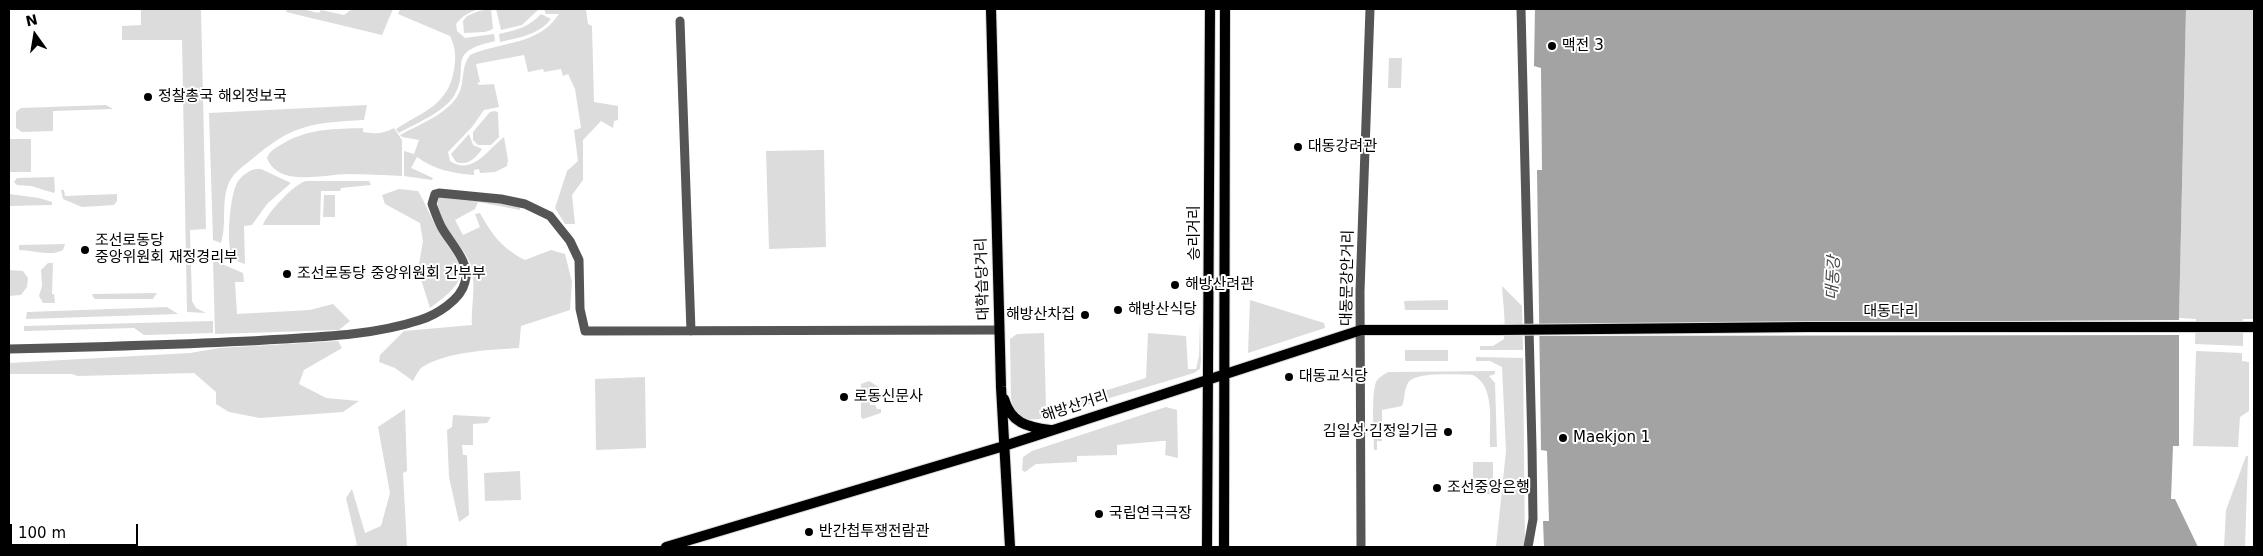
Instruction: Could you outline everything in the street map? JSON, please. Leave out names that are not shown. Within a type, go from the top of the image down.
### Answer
[{"type":"main road","name":"대학습당거리","points":[[991,9],[1001,387],[1010,547]]},
{"type":"main road","name":"승리거리","points":[[1207,547],[1210,9]]},
{"type":"main road","name":"승리거리","points":[[1224,547],[1225,9]]},
{"type":"main road","name":"대동다리","points":[[1497,330],[2254,327]]},
{"type":"main road","name":"해방산거리","points":[[666,547],[699,542],[1004,446],[1361,330],[1497,330]]},
{"type":"main road","points":[[1001,387],[1007,407],[1014,419],[1029,428],[1053,430]]},
{"type":"street","name":"대동문강안거리","points":[[1361,547],[1360,291],[1370,9]]},
{"type":"street","points":[[1520,9],[1532,447],[1533,519],[1528,547]]},
{"type":"street","points":[[680,21],[691,331]]},
{"type":"street","points":[[9,349],[153,347],[331,336],[379,330],[421,320],[440,310],[456,298],[466,281],[464,266],[442,229],[432,204],[432,198],[439,192],[509,200],[525,204],[550,216],[570,241],[579,260],[580,309],[585,332],[999,330]]},
{"type":"shaded area","points":[[136,9],[201,9],[206,229],[190,230],[192,301],[196,308],[206,313],[187,312],[182,40],[122,40],[122,26],[141,25],[141,10]]},
{"type":"shaded area","points":[[287,9],[302,9],[319,13],[321,10],[344,15],[352,9],[393,9],[382,35],[286,12]]},
{"type":"shaded area","points":[[400,9],[479,9],[469,13],[456,24],[457,31],[465,38],[494,34],[495,41],[479,46],[463,56],[459,86],[454,96],[443,108],[399,133],[396,129],[433,106],[446,91],[451,82],[455,57],[450,36],[398,14]]},
{"type":"shaded area","points":[[491,9],[493,29],[485,32],[464,33],[463,21],[467,16]]},
{"type":"shaded area","points":[[496,9],[539,9],[522,25],[501,30]]},
{"type":"shaded area","points":[[544,9],[586,9],[588,24],[592,26],[594,102],[618,106],[618,120],[614,121],[613,128],[601,121],[583,140],[583,180],[572,195],[575,224],[565,224],[555,208],[567,171],[578,161],[574,130],[581,128],[575,89],[568,74],[563,76],[561,69],[544,72],[543,69],[528,72],[524,55],[476,64],[480,82],[477,83],[479,85],[494,84],[499,107],[484,110],[472,127],[448,152],[450,161],[458,165],[466,165],[480,159],[504,137],[508,160],[507,166],[495,172],[480,173],[479,169],[474,170],[474,175],[444,170],[430,165],[417,157],[411,168],[433,178],[432,180],[404,176],[404,151],[414,154],[419,140],[400,135],[426,122],[444,111],[451,104],[461,88],[464,67],[470,55],[519,41],[541,32],[559,14],[546,14]]},
{"type":"shaded area","points":[[2186,9],[2254,9],[2254,319],[2243,319],[2243,346],[2195,344],[2196,319],[2179,318]]},
{"type":"shaded area","points":[[541,14],[551,19],[540,29],[527,35],[500,42],[499,34],[522,27],[532,22]]},
{"type":"shaded area","points":[[1389,58],[1402,58],[1401,88],[1388,88]]},
{"type":"shaded area","points":[[106,105],[113,109],[53,111],[53,131],[22,132],[16,128],[16,112],[21,108]]},
{"type":"shaded area","points":[[367,105],[364,120],[316,124],[291,132],[266,148],[241,168],[232,177],[226,192],[224,228],[221,243],[213,240],[209,113]]},
{"type":"shaded area","points":[[490,112],[498,112],[499,137],[491,145],[478,145],[473,140],[473,132]]},
{"type":"shaded area","points":[[363,128],[363,132],[375,133],[394,128],[402,140],[402,176],[348,174],[315,177],[291,176],[281,173],[273,167],[267,158],[276,147],[303,134],[323,130]]},
{"type":"shaded area","points":[[469,134],[473,145],[482,149],[468,162],[456,162],[451,154]]},
{"type":"shaded area","points":[[9,139],[31,139],[31,172],[9,172]]},
{"type":"shaded area","points":[[824,150],[826,247],[769,249],[766,151]]},
{"type":"shaded area","points":[[255,169],[261,169],[291,183],[267,204],[252,225],[244,226],[245,264],[234,259],[230,250],[229,231],[232,198],[237,183],[245,174]]},
{"type":"shaded area","points":[[54,177],[54,193],[31,186],[17,185],[14,182],[17,178]]},
{"type":"shaded area","points":[[306,181],[369,181],[371,185],[341,188],[340,191],[321,191],[320,225],[263,225],[281,200],[295,187]]},
{"type":"shaded area","points":[[399,189],[418,191],[436,226],[457,260],[460,269],[460,277],[456,286],[430,308],[418,270],[423,241],[420,223],[385,204],[382,195]]},
{"type":"shaded area","points":[[61,190],[64,190],[65,196],[117,194],[117,201],[114,205],[82,207],[63,199]]},
{"type":"shaded area","points":[[9,194],[39,198],[52,202],[52,205],[9,206]]},
{"type":"shaded area","points":[[324,195],[335,195],[335,217],[323,217]]},
{"type":"shaded area","points":[[439,197],[499,201],[520,207],[520,210],[478,202],[475,209],[455,220],[463,235],[480,227],[475,214],[480,213],[499,241],[510,251],[525,260],[551,250],[565,254],[572,282],[570,310],[521,326],[519,348],[471,352],[446,357],[422,367],[413,381],[395,368],[379,362],[380,355],[404,331],[472,325],[472,270],[466,256],[443,222],[437,205]]},
{"type":"shaded area","points":[[65,244],[63,250],[53,253],[19,250],[19,245]]},
{"type":"shaded area","points":[[213,260],[243,273],[244,282],[235,282],[237,314],[310,310],[333,304],[350,321],[339,330],[215,334]]},
{"type":"shaded area","points":[[48,263],[53,263],[52,294],[54,294],[55,303],[43,303],[39,296],[42,286],[41,270]]},
{"type":"shaded area","points":[[9,270],[23,271],[28,278],[27,287],[21,295],[9,296]]},
{"type":"shaded area","points":[[1502,286],[1522,306],[1523,350],[1480,350],[1480,346],[1493,346],[1504,339],[1505,319]]},
{"type":"shaded area","points":[[157,293],[153,299],[95,299],[92,294]]},
{"type":"shaded area","points":[[1250,300],[1324,323],[1325,328],[1248,353]]},
{"type":"shaded area","points":[[1448,300],[1448,310],[1405,310],[1404,301]]},
{"type":"shaded area","points":[[167,307],[178,314],[26,319],[27,312]]},
{"type":"shaded area","points":[[1200,320],[1200,369],[1194,373],[1039,419],[1023,420],[1013,409],[1011,398],[1010,339],[1017,334],[1044,333],[1046,409],[1146,378],[1148,333],[1186,336],[1188,369],[1196,369],[1199,356]]},
{"type":"shaded area","points":[[213,321],[213,333],[144,335],[134,328],[24,331],[24,326]]},
{"type":"shaded area","points":[[338,341],[342,348],[304,370],[299,384],[326,398],[359,401],[343,412],[260,418],[229,412],[216,404],[216,392],[194,373],[78,376],[72,374],[9,374],[9,363],[190,353],[219,348]]},
{"type":"shaded area","points":[[1405,350],[1448,350],[1448,361],[1405,361]]},
{"type":"shaded area","points":[[2196,351],[2242,353],[2242,361],[2249,362],[2249,411],[2240,417],[2238,447],[2193,446]]},
{"type":"shaded area","points":[[1476,357],[1523,358],[1525,547],[1496,547],[1506,451],[1502,367],[1490,361],[1476,361]]},
{"type":"shaded area","points":[[1495,371],[1495,374],[1489,376],[1495,383],[1497,447],[1490,447],[1490,407],[1485,388],[1480,380],[1473,375],[1438,374],[1412,379],[1408,383],[1402,406],[1382,410],[1382,441],[1377,441],[1377,450],[1374,450],[1374,388],[1376,382],[1384,374],[1388,372]]},
{"type":"shaded area","points":[[645,377],[646,448],[596,450],[595,379]]},
{"type":"shaded area","points":[[869,381],[880,388],[875,389],[875,393],[869,395],[870,405],[875,405],[877,409],[881,409],[881,413],[863,419],[861,417],[861,384]]},
{"type":"shaded area","points":[[1166,407],[1177,410],[1178,458],[1165,455],[1166,441],[1162,441],[1117,445],[1117,455],[1077,456],[1077,462],[1036,464],[1025,472],[1022,470],[1023,457],[1032,451]]},
{"type":"shaded area","points":[[405,409],[407,471],[403,473],[407,547],[349,547],[357,545],[346,498],[352,489],[365,533],[381,526],[390,493],[378,427]]},
{"type":"shaded area","points":[[453,415],[491,417],[487,423],[473,424],[473,445],[462,445],[463,455],[467,455],[469,515],[459,522],[449,477],[447,430],[452,427]]},
{"type":"shaded area","points":[[2246,456],[2248,456],[2245,547],[2224,547],[2226,510]]},
{"type":"shaded area","points":[[1473,462],[1493,462],[1493,494],[1473,494]]},
{"type":"shaded area","points":[[520,471],[521,500],[485,501],[484,473]]},
{"type":"water","name":"대동강","points":[[1535,9],[2186,9],[2179,318],[2179,446],[2173,446],[2171,499],[2175,499],[2198,547],[1544,547],[1543,521],[1549,521],[1547,451],[1541,450],[1537,170],[1542,170],[1541,68],[1534,66]]},
{"type":"pier","points":[[2181,320],[2182,335],[1535,336],[1535,324]]},
{"type":"place","name":"맥전 3","points":[[1552,46]]},
{"type":"place","name":"정찰총국 해외정보국","points":[[148,97]]},
{"type":"place","name":"대동강려관","points":[[1298,147]]},
{"type":"place","name":"조선로동당 중앙위원회 재정경리부","points":[[85,250]]},
{"type":"place","name":"조선로동당 중앙위원회 간부부","points":[[287,274]]},
{"type":"place","name":"해방산려관","points":[[1175,285]]},
{"type":"place","name":"해방산식당","points":[[1118,310]]},
{"type":"place","name":"해방산차집","points":[[1085,315]]},
{"type":"place","name":"대동교식당","points":[[1289,377]]},
{"type":"place","name":"로동신문사","points":[[844,397]]},
{"type":"place","name":"김일성·김정일기금","points":[[1448,432]]},
{"type":"place","name":"Maekjon 1","points":[[1563,438]]},
{"type":"place","name":"조선중앙은행","points":[[1437,488]]},
{"type":"place","name":"국립연극극장","points":[[1099,514]]},
{"type":"place","name":"반간첩투쟁전람관","points":[[809,532]]}]
